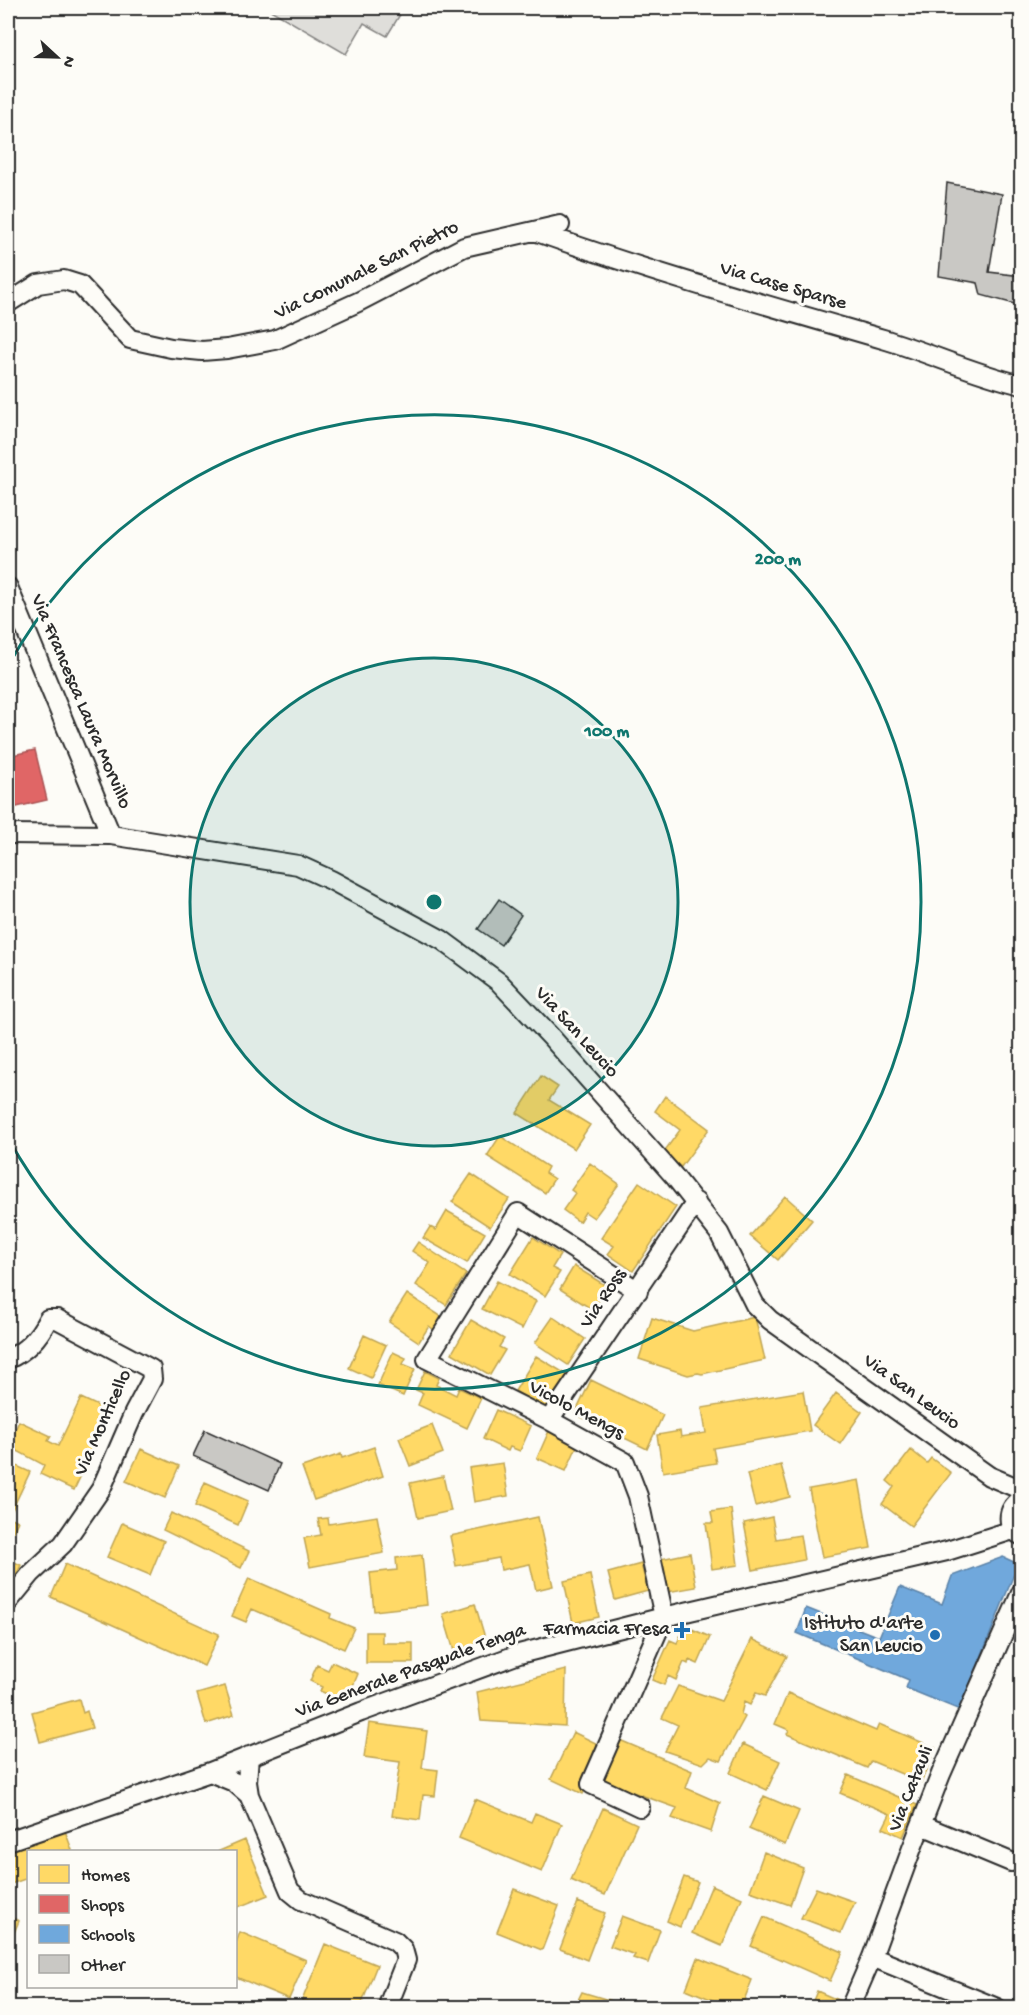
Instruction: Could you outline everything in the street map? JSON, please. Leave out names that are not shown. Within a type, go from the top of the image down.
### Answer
[{"type":"street","name":"Via Comunale San Pietro","points":[[8,303],[38,284],[64,280],[80,285],[130,339],[147,344],[202,351],[236,348],[275,340],[358,302],[464,247],[560,225]]},
{"type":"street","name":"Via Case Sparse","points":[[532,231],[674,278],[886,340],[992,378],[1022,385]]},
{"type":"street","name":"Via Francesca Laura Morvillo","points":[[8,587],[111,835]]},
{"type":"street","name":"Via San Leucio","points":[[8,834],[111,835],[298,865],[331,880],[442,940],[499,982],[551,1037],[696,1202],[719,1233],[755,1305],[770,1320],[989,1476],[1016,1504]]},
{"type":"street","name":"Via Ross","points":[[549,1420],[696,1202]]},
{"type":"street","name":"Vicolo Mengs","points":[[638,1291],[518,1213],[427,1359],[549,1420],[624,1462],[638,1496],[664,1617]]},
{"type":"street","name":"Via Monticello","points":[[8,1359],[38,1339],[48,1319],[57,1319],[151,1369],[152,1379],[130,1422],[101,1489],[81,1520],[63,1544],[31,1574],[8,1602]]},
{"type":"street","name":"Via San Leucio","points":[[989,1476],[1022,1490]]},
{"type":"street","points":[[1016,1504],[1008,1517],[1017,1533]]},
{"type":"street","name":"Via Generale Pasquale Tenga","points":[[8,1841],[210,1772],[361,1712],[519,1654],[1017,1533]]},
{"type":"street","name":"Via Catauli","points":[[850,2007],[872,1957],[941,1774],[1022,1591]]},
{"type":"street","points":[[640,1807],[591,1784],[664,1617]]},
{"type":"street","points":[[249,1756],[247,1782],[249,1795],[290,1891],[301,1900],[395,1941],[403,1949],[406,1960],[387,2007]]},
{"type":"street","points":[[210,1772],[234,1782],[249,1795]]},
{"type":"street","points":[[922,1825],[1011,1862]]},
{"type":"street","points":[[872,1957],[997,2007]]},
{"type":"shaded area","points":[[267,8],[404,8],[387,36],[364,23],[346,54]]},
{"type":"building: Homes","points":[[541,1076],[558,1087],[549,1100],[590,1125],[574,1149],[517,1113]]},
{"type":"building: Homes","points":[[665,1096],[709,1129],[681,1167],[663,1153],[680,1130],[655,1111]]},
{"type":"building: Homes","points":[[500,1136],[548,1167],[545,1173],[554,1179],[545,1193],[487,1156]]},
{"type":"building: Homes","points":[[590,1163],[619,1184],[594,1218],[585,1212],[579,1222],[563,1210],[575,1193],[571,1190]]},
{"type":"building: Homes","points":[[471,1174],[509,1199],[490,1227],[452,1202]]},
{"type":"building: Homes","points":[[639,1182],[676,1207],[633,1271],[608,1254],[614,1246],[601,1238]]},
{"type":"building: Homes","points":[[785,1196],[812,1220],[778,1260],[750,1236]]},
{"type":"building: Homes","points":[[447,1211],[485,1233],[467,1263],[423,1238],[430,1227],[436,1230]]},
{"type":"building: Homes","points":[[533,1237],[560,1255],[552,1268],[560,1272],[545,1296],[510,1274]]},
{"type":"building: Homes","points":[[418,1242],[466,1274],[446,1305],[416,1285],[430,1263],[412,1251]]},
{"type":"building: Homes","points":[[574,1266],[608,1287],[593,1310],[560,1289]]},
{"type":"building: Homes","points":[[497,1281],[536,1301],[522,1329],[482,1309]]},
{"type":"building: Homes","points":[[407,1294],[442,1317],[434,1330],[429,1326],[419,1342],[389,1322]]},
{"type":"building: Homes","points":[[553,1317],[585,1339],[568,1365],[535,1343]]},
{"type":"building: Homes","points":[[755,1317],[765,1360],[688,1375],[639,1359],[652,1318],[693,1331]]},
{"type":"building: Homes","points":[[471,1320],[504,1339],[499,1347],[505,1350],[490,1375],[452,1353]]},
{"type":"building: Homes","points":[[364,1335],[386,1345],[371,1378],[349,1368]]},
{"type":"building: Homes","points":[[393,1352],[406,1358],[403,1364],[415,1369],[403,1396],[378,1385]]},
{"type":"building: Homes","points":[[536,1356],[571,1377],[549,1412],[515,1391]]},
{"type":"building: Homes","points":[[425,1371],[439,1378],[436,1385],[456,1395],[459,1388],[481,1398],[467,1428],[418,1405],[423,1393],[416,1390]]},
{"type":"building: Homes","points":[[591,1380],[663,1415],[647,1449],[575,1414]]},
{"type":"building: Homes","points":[[803,1391],[810,1431],[713,1448],[716,1463],[663,1472],[657,1435],[680,1431],[681,1437],[706,1433],[702,1408]]},
{"type":"building: Homes","points":[[836,1393],[862,1412],[840,1444],[813,1425]]},
{"type":"building: Homes","points":[[81,1398],[111,1412],[74,1490],[40,1474],[44,1465],[8,1446],[19,1421],[51,1436],[48,1441],[58,1446]]},
{"type":"building: Homes","points":[[496,1410],[531,1426],[520,1451],[510,1447],[508,1451],[483,1439]]},
{"type":"building: Homes","points":[[432,1425],[443,1453],[410,1466],[399,1438]]},
{"type":"building: Homes","points":[[549,1431],[578,1444],[566,1471],[537,1458]]},
{"type":"building: Homes","points":[[374,1447],[383,1476],[314,1500],[302,1467],[341,1454],[342,1458]]},
{"type":"building: Homes","points":[[141,1449],[179,1466],[165,1498],[126,1481]]},
{"type":"building: Homes","points":[[911,1450],[927,1463],[931,1458],[951,1473],[911,1526],[882,1504],[894,1487],[887,1481]]},
{"type":"building: Homes","points":[[8,1462],[30,1472],[12,1510],[8,1508]]},
{"type":"building: Homes","points":[[503,1463],[508,1496],[474,1502],[469,1468]]},
{"type":"building: Homes","points":[[781,1465],[790,1497],[755,1506],[747,1474]]},
{"type":"building: Homes","points":[[443,1476],[451,1511],[418,1518],[410,1483]]},
{"type":"building: Homes","points":[[859,1480],[871,1548],[822,1557],[809,1489]]},
{"type":"building: Homes","points":[[205,1482],[248,1501],[238,1525],[195,1506]]},
{"type":"building: Homes","points":[[731,1509],[738,1565],[712,1569],[706,1523],[713,1523],[711,1512]]},
{"type":"building: Homes","points":[[171,1513],[249,1551],[241,1568],[163,1530]]},
{"type":"building: Homes","points":[[8,1516],[18,1521],[8,1543]]},
{"type":"building: Homes","points":[[377,1516],[384,1553],[310,1567],[304,1538],[321,1535],[318,1519],[328,1518],[329,1524]]},
{"type":"building: Homes","points":[[538,1517],[553,1586],[536,1590],[530,1564],[501,1570],[499,1558],[456,1566],[450,1536]]},
{"type":"building: Homes","points":[[772,1517],[776,1539],[800,1535],[804,1560],[753,1570],[744,1523]]},
{"type":"building: Homes","points":[[122,1523],[164,1541],[150,1575],[107,1557]]},
{"type":"building: Homes","points":[[690,1553],[696,1587],[662,1593],[656,1560]]},
{"type":"building: Homes","points":[[422,1555],[427,1605],[374,1611],[370,1573],[397,1570],[396,1558]]},
{"type":"building: Homes","points":[[8,1559],[21,1565],[8,1594]]},
{"type":"building: Homes","points":[[65,1564],[219,1634],[204,1666],[51,1597]]},
{"type":"building: Homes","points":[[641,1564],[648,1591],[615,1600],[608,1573]]},
{"type":"building: Homes","points":[[590,1575],[599,1617],[573,1623],[564,1581]]},
{"type":"building: Homes","points":[[249,1578],[331,1614],[330,1618],[354,1628],[344,1649],[252,1609],[246,1622],[232,1616]]},
{"type":"building: Homes","points":[[475,1604],[486,1641],[454,1651],[443,1614]]},
{"type":"building: Homes","points":[[685,1626],[710,1637],[698,1664],[689,1660],[688,1664],[684,1662],[676,1680],[668,1676],[664,1685],[652,1680],[670,1640],[677,1643]]},
{"type":"building: Homes","points":[[366,1632],[382,1632],[382,1643],[413,1643],[413,1663],[366,1663]]},
{"type":"building: Homes","points":[[752,1639],[787,1656],[765,1696],[756,1693],[750,1705],[744,1702],[741,1714],[745,1717],[721,1761],[710,1757],[703,1764],[665,1751],[678,1725],[662,1718],[678,1686],[721,1701]]},
{"type":"building: Homes","points":[[332,1662],[358,1674],[346,1702],[320,1691],[322,1687],[310,1681],[317,1665],[328,1670]]},
{"type":"building: Homes","points":[[566,1670],[565,1726],[481,1721],[477,1692]]},
{"type":"building: Homes","points":[[225,1686],[234,1715],[206,1724],[197,1694]]},
{"type":"building: Homes","points":[[788,1693],[876,1731],[879,1724],[935,1748],[921,1782],[871,1761],[867,1768],[787,1734],[789,1730],[775,1724]]},
{"type":"building: Homes","points":[[79,1699],[83,1713],[87,1711],[92,1728],[40,1742],[32,1712]]},
{"type":"building: Homes","points":[[369,1723],[427,1731],[422,1768],[438,1770],[435,1796],[423,1795],[420,1820],[392,1816],[400,1762],[364,1757]]},
{"type":"building: Homes","points":[[573,1732],[604,1747],[583,1794],[551,1779]]},
{"type":"building: Homes","points":[[615,1738],[692,1771],[686,1788],[720,1803],[711,1832],[672,1818],[677,1808],[599,1780]]},
{"type":"building: Homes","points":[[743,1744],[780,1761],[767,1790],[730,1773]]},
{"type":"building: Homes","points":[[848,1775],[917,1805],[903,1837],[883,1828],[890,1814],[840,1793]]},
{"type":"building: Homes","points":[[764,1796],[799,1811],[785,1845],[749,1829]]},
{"type":"building: Homes","points":[[475,1799],[531,1822],[535,1813],[562,1824],[542,1872],[459,1838]]},
{"type":"building: Homes","points":[[603,1808],[637,1824],[605,1895],[571,1880]]},
{"type":"building: Homes","points":[[64,1828],[72,1850],[27,1850],[27,1878],[8,1885],[8,1848]]},
{"type":"building: Homes","points":[[245,1840],[268,1895],[237,1908],[237,1850],[222,1850]]},
{"type":"building: Homes","points":[[764,1852],[803,1868],[790,1905],[750,1891]]},
{"type":"building: Homes","points":[[684,1877],[698,1882],[680,1927],[667,1921]]},
{"type":"building: Homes","points":[[712,1885],[742,1898],[722,1946],[692,1933]]},
{"type":"building: Homes","points":[[816,1888],[855,1902],[841,1933],[801,1918]]},
{"type":"building: Homes","points":[[514,1889],[559,1906],[542,1950],[497,1932]]},
{"type":"building: Homes","points":[[578,1902],[605,1913],[587,1960],[560,1949]]},
{"type":"building: Homes","points":[[8,1916],[19,1921],[8,1947]]},
{"type":"building: Homes","points":[[622,1916],[660,1930],[648,1963],[633,1958],[635,1955],[610,1946]]},
{"type":"building: Homes","points":[[764,1917],[843,1952],[830,1981],[751,1946]]},
{"type":"building: Homes","points":[[240,1932],[306,1960],[289,1999],[237,1977],[237,1940]]},
{"type":"building: Homes","points":[[325,1944],[377,1965],[360,2008],[299,2008]]},
{"type":"building: Homes","points":[[698,1958],[752,1980],[741,2008],[732,2008],[686,1989]]},
{"type":"building: Homes","points":[[817,1991],[847,2004],[846,2008],[810,2008]]},
{"type":"building: Homes","points":[[582,1992],[626,2005],[626,2008],[574,2008]]},
{"type":"building: Shops","points":[[35,750],[47,800],[8,809],[8,756]]},
{"type":"building: Schools","name":"Istituto d'arte San Leucio","points":[[1003,1557],[1018,1564],[960,1710],[906,1688],[909,1680],[797,1633],[806,1608],[879,1637],[900,1587],[942,1604],[952,1576]]},
{"type":"building: Other","points":[[947,183],[1002,194],[989,272],[1022,276],[1022,306],[981,295],[978,283],[939,276]]},
{"type":"building: Other","points":[[499,899],[521,915],[501,945],[478,929]]},
{"type":"building: Other","points":[[205,1430],[280,1464],[269,1490],[193,1456]]},
{"type":"place","name":"Farmacia Fresa","points":[[682,1630]]},
{"type":"place","name":"Istituto d'arte San Leucio","points":[[935,1635]]}]
